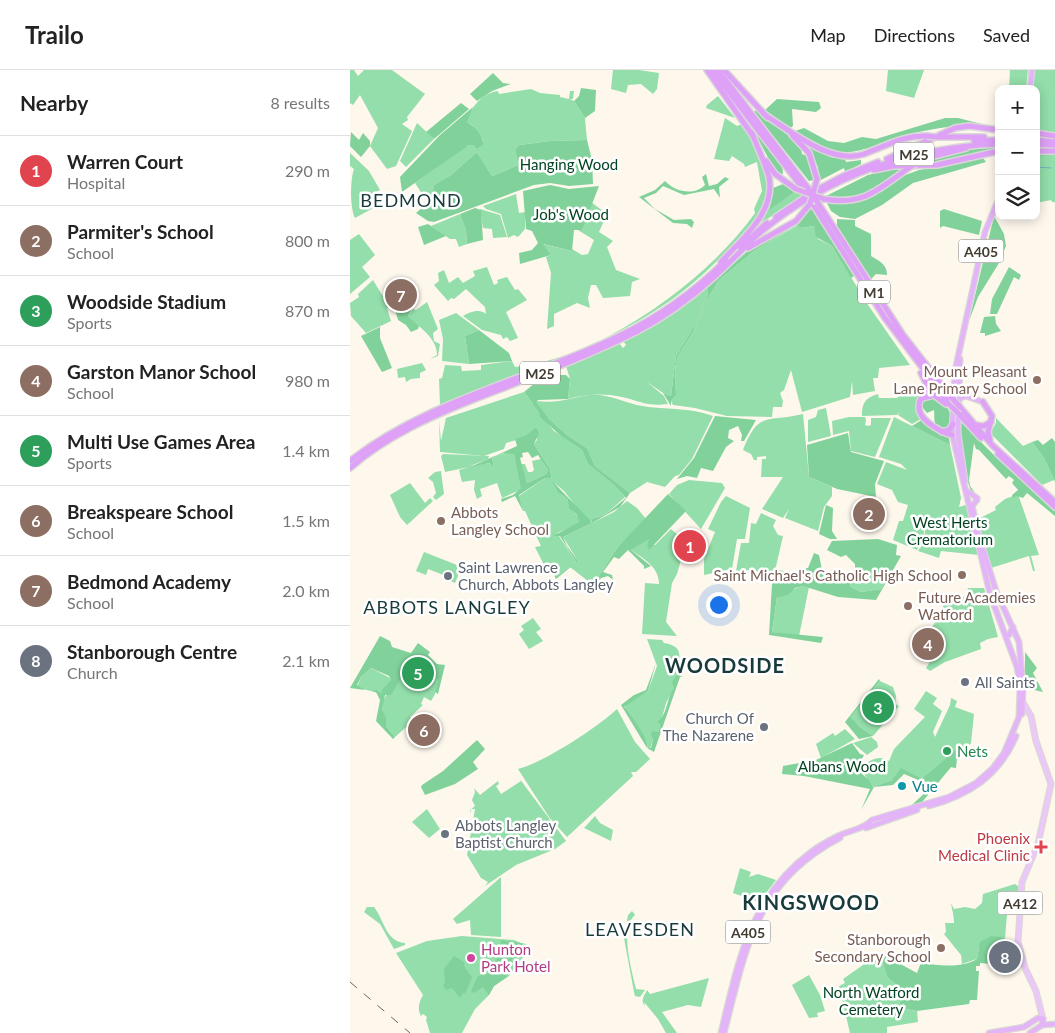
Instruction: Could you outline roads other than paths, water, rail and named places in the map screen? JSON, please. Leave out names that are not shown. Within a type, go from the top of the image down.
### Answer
[{"type":"highway","points":[[707,70],[752,133],[775,174],[796,189],[824,199],[846,201],[864,198],[916,164],[940,154],[984,144]]},
{"type":"highway","name":"M1","points":[[712,70],[806,189]]},
{"type":"highway","name":"M1","points":[[718,70],[806,189],[907,349],[952,408],[1055,502]]},
{"type":"highway","points":[[724,70],[765,116],[806,148],[812,160],[816,179],[814,204],[796,221],[755,242],[724,268]]},
{"type":"highway","points":[[1029,85],[1031,70]]},
{"type":"highway","points":[[765,116],[812,144],[840,156],[856,156],[897,140],[927,136],[995,139]]},
{"type":"highway","name":"M25","points":[[350,461],[407,424],[628,331],[667,308],[715,270],[759,229],[789,207],[832,181],[955,128],[969,126],[995,129]]},
{"type":"highway","points":[[715,270],[760,218],[768,199],[769,177],[752,133]]},
{"type":"highway","points":[[1040,134],[1055,136]]},
{"type":"highway","name":"M25","points":[[886,159],[935,146],[995,139]]},
{"type":"highway","points":[[1040,140],[1055,142]]},
{"type":"highway","name":"M25","points":[[350,468],[375,448],[413,426],[638,331],[686,300],[777,220],[808,199],[842,180],[910,155],[959,146],[995,144]]},
{"type":"highway","points":[[1040,144],[1055,146]]},
{"type":"highway","points":[[1040,151],[1055,152]]},
{"type":"highway","name":"M25","points":[[842,180],[888,167],[937,165],[995,152]]},
{"type":"highway","name":"M1","points":[[814,204],[932,381],[955,399],[973,426],[1055,507]]},
{"type":"highway","name":"A405","points":[[722,1033],[748,934],[758,911],[771,891],[791,869],[815,849],[873,823],[955,795],[983,777],[1006,748],[1017,725],[1021,712],[1021,700],[1017,667],[991,597],[950,433],[956,389],[955,370],[985,232],[995,208]]},
{"type":"highway","name":"A405","points":[[995,214],[987,235],[959,372],[956,373],[954,424],[950,433],[997,591],[1014,629],[1020,652],[1023,686],[1021,700]]},
{"type":"highway","points":[[932,381],[919,406],[923,416],[950,433],[949,430],[954,424]]},
{"type":"highway","points":[[956,389],[963,395],[983,402],[989,410],[992,422],[988,434],[992,444]]},
{"type":"highway","name":"M1","points":[[923,416],[920,405],[927,395],[939,397],[952,408]]},
{"type":"highway","points":[[955,399],[963,395]]},
{"type":"highway","points":[[973,426],[984,426],[992,422]]},
{"type":"highway","name":"A405","points":[[967,491],[974,499],[978,530]]},
{"type":"highway","points":[[991,597],[997,591]]},
{"type":"highway","points":[[1006,635],[1014,629]]},
{"type":"highway","points":[[1021,712],[1028,710]]},
{"type":"highway","points":[[1041,1026],[1043,1019]]},
{"type":"highway","points":[[988,1033],[1016,1029],[1024,1032],[1034,1020],[1043,1019],[1055,1022]]},
{"type":"highway","points":[[1031,1033],[1041,1026],[1055,1022]]},
{"type":"main road","name":"A412","points":[[1021,700],[1028,710],[1036,741],[1051,784],[1038,844],[1022,882],[1018,942],[1043,1019]]},
{"type":"main road","points":[[1034,1020],[1040,1009]]},
{"type":"waterway","points":[[1040,155],[1055,154]]},
{"type":"waterway","points":[[1040,167],[1051,168]]},
{"type":"railway","points":[[350,982],[410,1033]]},
{"type":"place","name":"Bedmond Academy","points":[[401,295]]},
{"type":"place","name":"Mount Pleasant Lane Primary School","points":[[1037,380]]},
{"type":"place","name":"Parmiter's School","points":[[869,514]]},
{"type":"place","name":"Abbots Langley School","points":[[441,521]]},
{"type":"place","name":"Warren Court","points":[[690,546]]},
{"type":"place","name":"Saint Michael's Catholic High School","points":[[962,575]]},
{"type":"place","name":"Saint Lawrence Church, Abbots Langley","points":[[448,576]]},
{"type":"place","name":"Future Academies Watford","points":[[908,606]]},
{"type":"place","name":"Garston Manor School","points":[[928,644]]},
{"type":"place","name":"Multi Use Games Area","points":[[418,673]]},
{"type":"place","name":"All Saints","points":[[965,682]]},
{"type":"place","name":"Woodside Stadium","points":[[878,707]]},
{"type":"place","name":"Church Of The Nazarene","points":[[764,727]]},
{"type":"place","name":"Breakspeare School","points":[[424,730]]},
{"type":"place","name":"Nets","points":[[947,751]]},
{"type":"place","name":"Vue","points":[[902,786]]},
{"type":"place","name":"Abbots Langley Baptist Church","points":[[445,834]]},
{"type":"place","name":"Phoenix Medical Clinic","points":[[1041,847]]},
{"type":"place","name":"Stanborough Secondary School","points":[[941,948]]},
{"type":"place","name":"Stanborough Centre","points":[[1005,957]]},
{"type":"place","name":"Hunton Park Hotel","points":[[471,958]]},
{"type":"district","name":"BEDMOND","points":[[411,200]]},
{"type":"district","name":"ABBOTS LANGLEY","points":[[447,607]]},
{"type":"district","name":"WOODSIDE","points":[[725,665]]},
{"type":"district","name":"KINGSWOOD","points":[[811,902]]},
{"type":"district","name":"LEAVESDEN","points":[[640,929]]},
{"type":"park label","name":"Hanging Wood","points":[[569,164]]},
{"type":"park label","name":"Job's Wood","points":[[571,214]]},
{"type":"park label","name":"West Herts Crematorium","points":[[950,530]]},
{"type":"park label","name":"Albans Wood","points":[[842,766]]},
{"type":"park label","name":"North Watford Cemetery","points":[[871,1000]]}]
